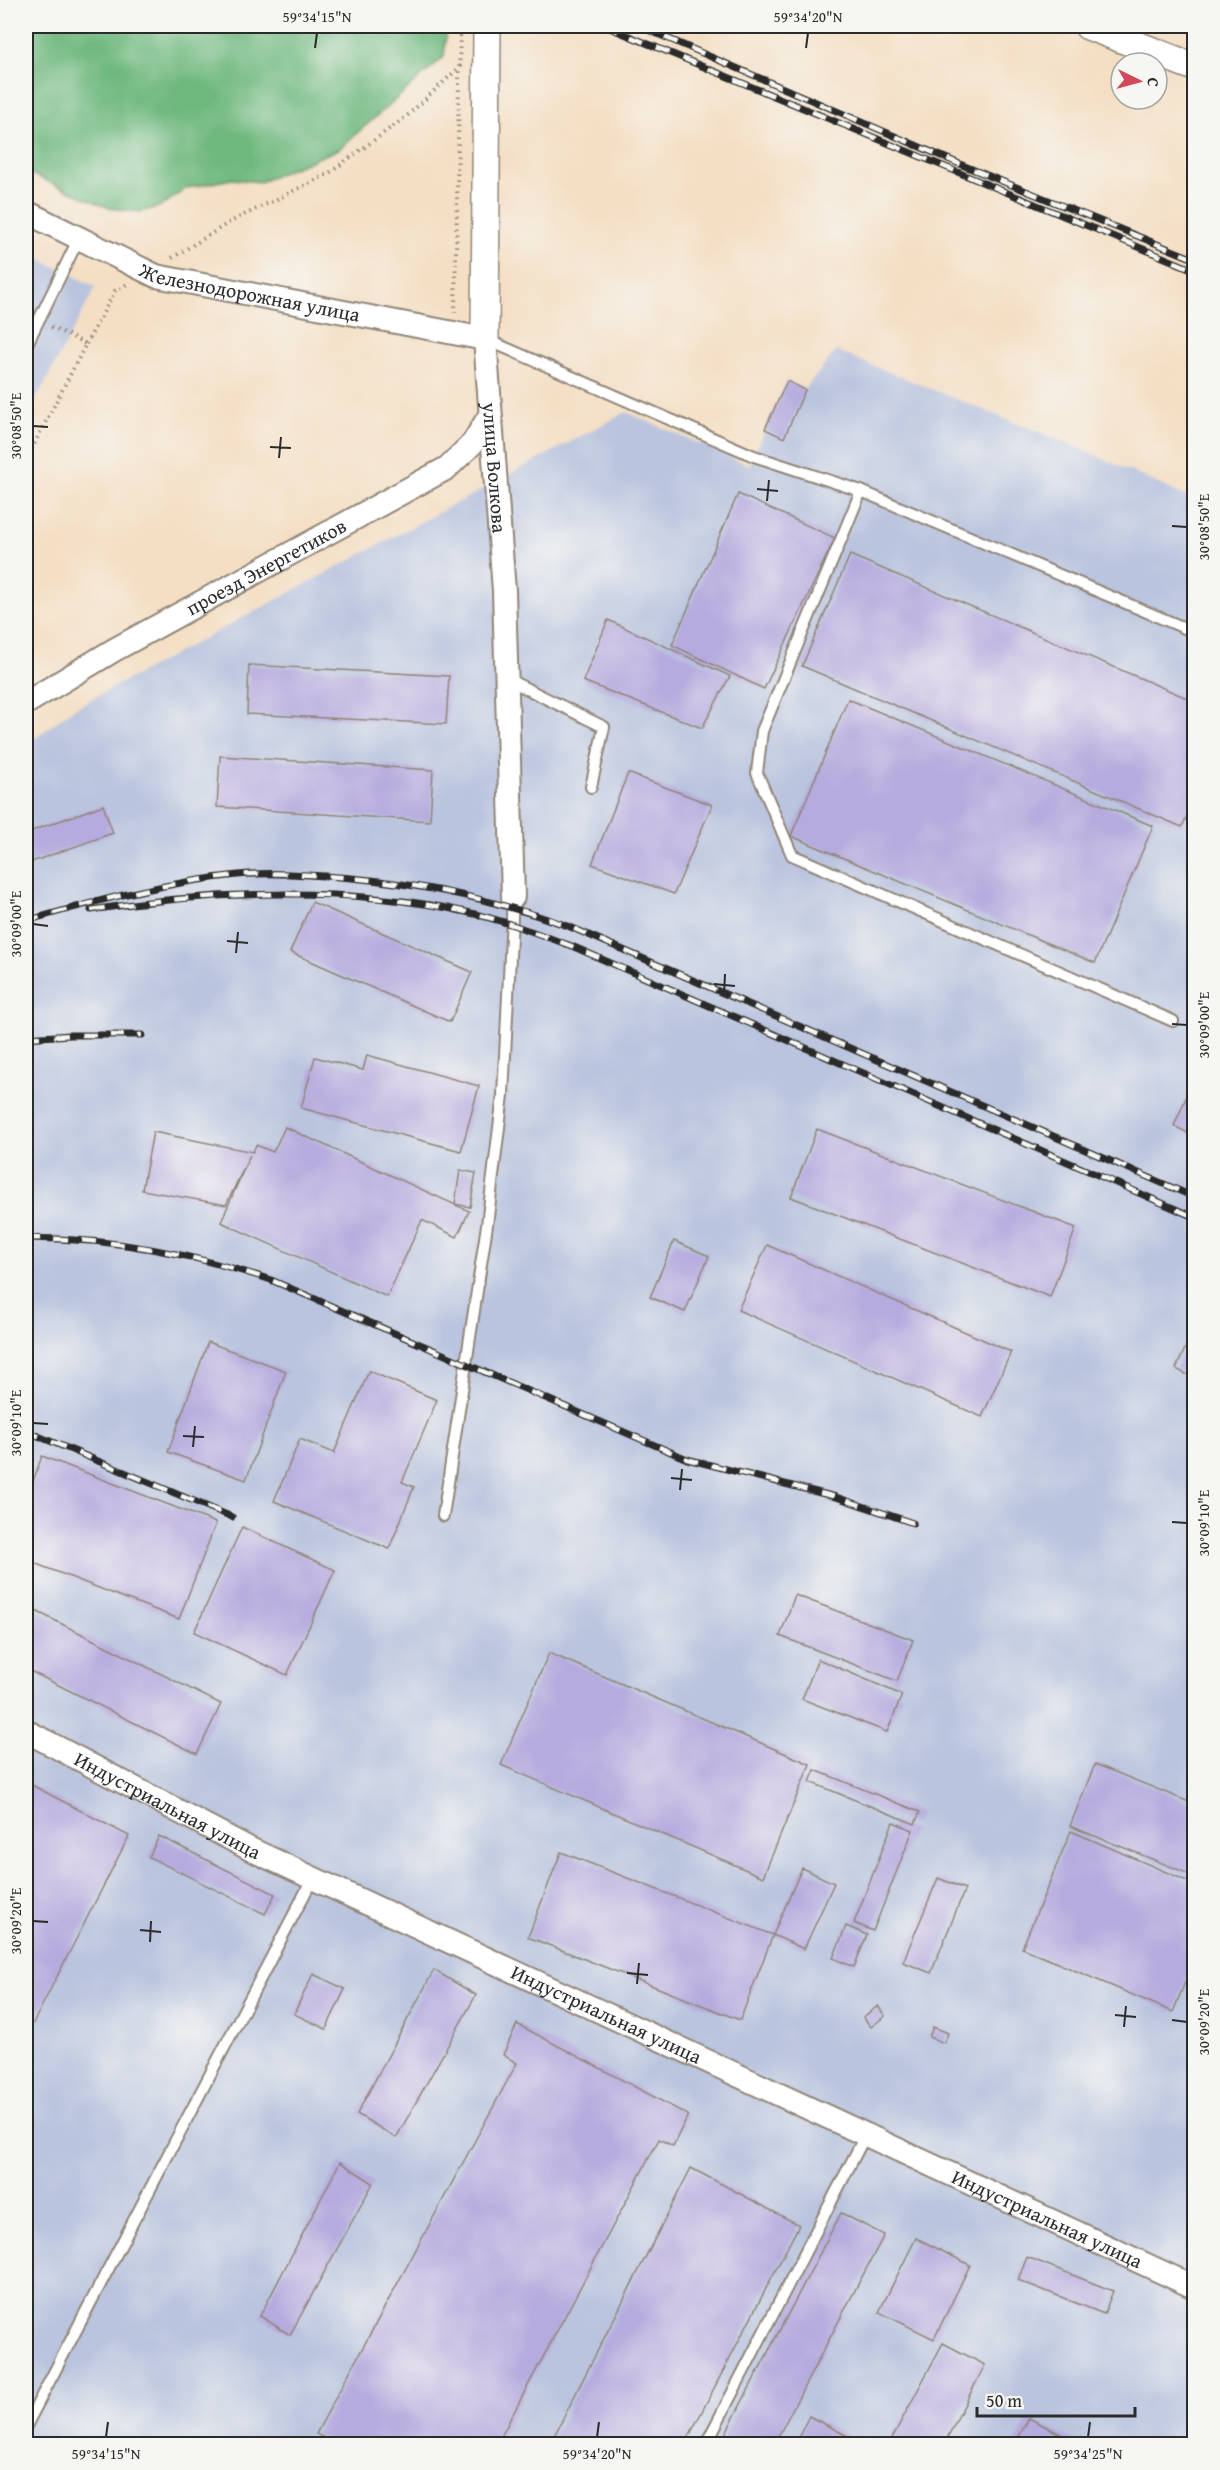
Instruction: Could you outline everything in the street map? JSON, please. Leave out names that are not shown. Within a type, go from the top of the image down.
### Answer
[{"type":"street","points":[[1088,26],[1194,67]]},
{"type":"street","name":"улица Волкова","points":[[487,32],[485,339],[504,591],[513,897]]},
{"type":"street","name":"Железнодорожная улица","points":[[26,212],[156,276],[455,331],[485,339]]},
{"type":"street","name":"проезд Энергетиков","points":[[26,703],[114,650],[447,468],[473,443],[490,415]]},
{"type":"street","name":"Индустриальная улица","points":[[26,1731],[250,1849],[1194,2287]]},
{"type":"lane","points":[[26,346],[79,238]]},
{"type":"lane","points":[[485,339],[754,456],[861,491],[1194,632]]},
{"type":"lane","points":[[861,491],[762,731],[757,773],[792,855],[1173,1021]]},
{"type":"lane","points":[[506,678],[604,727],[591,787]]},
{"type":"lane","points":[[443,1516],[487,1225],[502,1095],[513,897]]},
{"type":"lane","points":[[26,2426],[314,1878]]},
{"type":"lane","points":[[706,2445],[866,2134]]},
{"type":"path","points":[[455,331],[460,26]]},
{"type":"path","points":[[26,460],[115,291],[230,222],[328,174],[407,116],[459,68],[487,32]]},
{"type":"path","points":[[39,320],[86,344]]},
{"type":"shaded area","points":[[26,252],[96,287],[26,418]]},
{"type":"shaded area","points":[[836,351],[1084,450],[1194,500],[1194,2444],[26,2444],[26,745],[73,709],[626,412],[749,465],[787,381],[805,389]]},
{"type":"green space","points":[[26,26],[447,26],[444,57],[339,149],[260,182],[232,179],[187,188],[161,206],[140,212],[109,208],[26,172]]},
{"type":"building","points":[[787,381],[805,390],[784,438],[765,429]]},
{"type":"building","points":[[738,494],[835,538],[764,689],[672,645]]},
{"type":"building","points":[[850,555],[1194,701],[1194,799],[1182,827],[802,666]]},
{"type":"building","points":[[608,620],[730,676],[702,728],[583,681]]},
{"type":"building","points":[[249,665],[449,676],[446,724],[247,714]]},
{"type":"building","points":[[848,699],[1153,826],[1095,963],[791,836]]},
{"type":"building","points":[[220,756],[433,770],[430,821],[217,807]]},
{"type":"building","points":[[628,773],[712,805],[674,894],[592,864]]},
{"type":"building","points":[[103,805],[113,833],[26,864],[26,833]]},
{"type":"building","points":[[312,902],[472,972],[450,1022],[290,952]]},
{"type":"building","points":[[367,1055],[479,1086],[461,1151],[301,1108],[315,1057],[363,1070]]},
{"type":"building","points":[[1194,1079],[1194,1136],[1174,1126]]},
{"type":"building","points":[[285,1127],[469,1211],[457,1237],[422,1220],[387,1297],[221,1222],[250,1155],[226,1205],[142,1190],[153,1132],[253,1152],[256,1145],[273,1152]]},
{"type":"building","points":[[817,1129],[1076,1228],[1050,1297],[791,1197]]},
{"type":"building","points":[[460,1170],[476,1173],[470,1207],[455,1204]]},
{"type":"building","points":[[674,1241],[709,1256],[685,1312],[650,1297]]},
{"type":"building","points":[[767,1245],[1011,1352],[982,1417],[738,1310]]},
{"type":"building","points":[[1194,1328],[1194,1378],[1176,1369]]},
{"type":"building","points":[[208,1342],[286,1371],[246,1480],[168,1452]]},
{"type":"building","points":[[369,1371],[437,1400],[402,1482],[414,1487],[389,1549],[274,1501],[300,1439],[334,1453]]},
{"type":"building","points":[[42,1456],[216,1523],[179,1619],[26,1560],[26,1501]]},
{"type":"building","points":[[242,1527],[335,1570],[287,1675],[194,1632]]},
{"type":"building","points":[[795,1595],[913,1640],[897,1681],[780,1636]]},
{"type":"building","points":[[26,1606],[221,1704],[197,1754],[26,1669]]},
{"type":"building","points":[[549,1653],[810,1764],[763,1877],[501,1765]]},
{"type":"building","points":[[818,1659],[902,1695],[887,1732],[802,1699]]},
{"type":"building","points":[[1095,1764],[1194,1804],[1194,1876],[1070,1826]]},
{"type":"building","points":[[815,1770],[920,1812],[915,1824],[810,1782]]},
{"type":"building","points":[[26,1782],[129,1836],[26,2037]]},
{"type":"building","points":[[893,1822],[913,1830],[873,1931],[854,1923]]},
{"type":"building","points":[[1071,1831],[1194,1884],[1194,1960],[1173,2012],[1022,1948]]},
{"type":"building","points":[[159,1836],[275,1894],[265,1914],[149,1857]]},
{"type":"building","points":[[561,1852],[773,1935],[740,2020],[528,1937]]},
{"type":"building","points":[[802,1868],[834,1883],[804,1949],[773,1935]]},
{"type":"building","points":[[938,1878],[965,1889],[931,1973],[903,1962]]},
{"type":"building","points":[[846,1926],[867,1935],[854,1967],[833,1958]]},
{"type":"building","points":[[434,1970],[476,1995],[396,2138],[357,2114]]},
{"type":"building","points":[[313,1974],[345,1989],[326,2029],[294,2014]]},
{"type":"building","points":[[878,2006],[885,2016],[871,2027],[863,2017]]},
{"type":"building","points":[[517,2024],[688,2115],[673,2146],[659,2139],[497,2444],[336,2444],[316,2434],[517,2063],[503,2055]]},
{"type":"building","points":[[933,2027],[948,2033],[944,2043],[929,2037]]},
{"type":"building","points":[[340,2162],[373,2183],[290,2335],[260,2316]]},
{"type":"building","points":[[691,2168],[799,2225],[685,2444],[550,2444]]},
{"type":"building","points":[[841,2213],[884,2235],[774,2444],[720,2444]]},
{"type":"building","points":[[916,2238],[970,2265],[934,2339],[879,2312]]},
{"type":"building","points":[[1027,2257],[1113,2291],[1104,2314],[1018,2280]]},
{"type":"building","points":[[943,2343],[985,2365],[944,2444],[889,2444]]},
{"type":"building","points":[[809,2416],[863,2444],[795,2444]]},
{"type":"building","points":[[1029,2418],[1080,2444],[1015,2444]]},
{"type":"railway","points":[[605,26],[1194,270]]},
{"type":"railway","points":[[639,26],[962,165],[1194,259]]},
{"type":"railway","points":[[26,921],[157,887],[249,874],[356,878],[417,886],[478,899],[568,926],[1194,1197]]},
{"type":"railway","points":[[91,910],[231,895],[327,895],[421,904],[494,919],[574,947],[1194,1217]]},
{"type":"railway","points":[[26,1038],[70,1035],[142,1035]]},
{"type":"railway","points":[[26,1238],[121,1244],[180,1255],[240,1270],[271,1280],[687,1459],[836,1497],[913,1523]]},
{"type":"railway","points":[[26,1431],[232,1517]]}]
